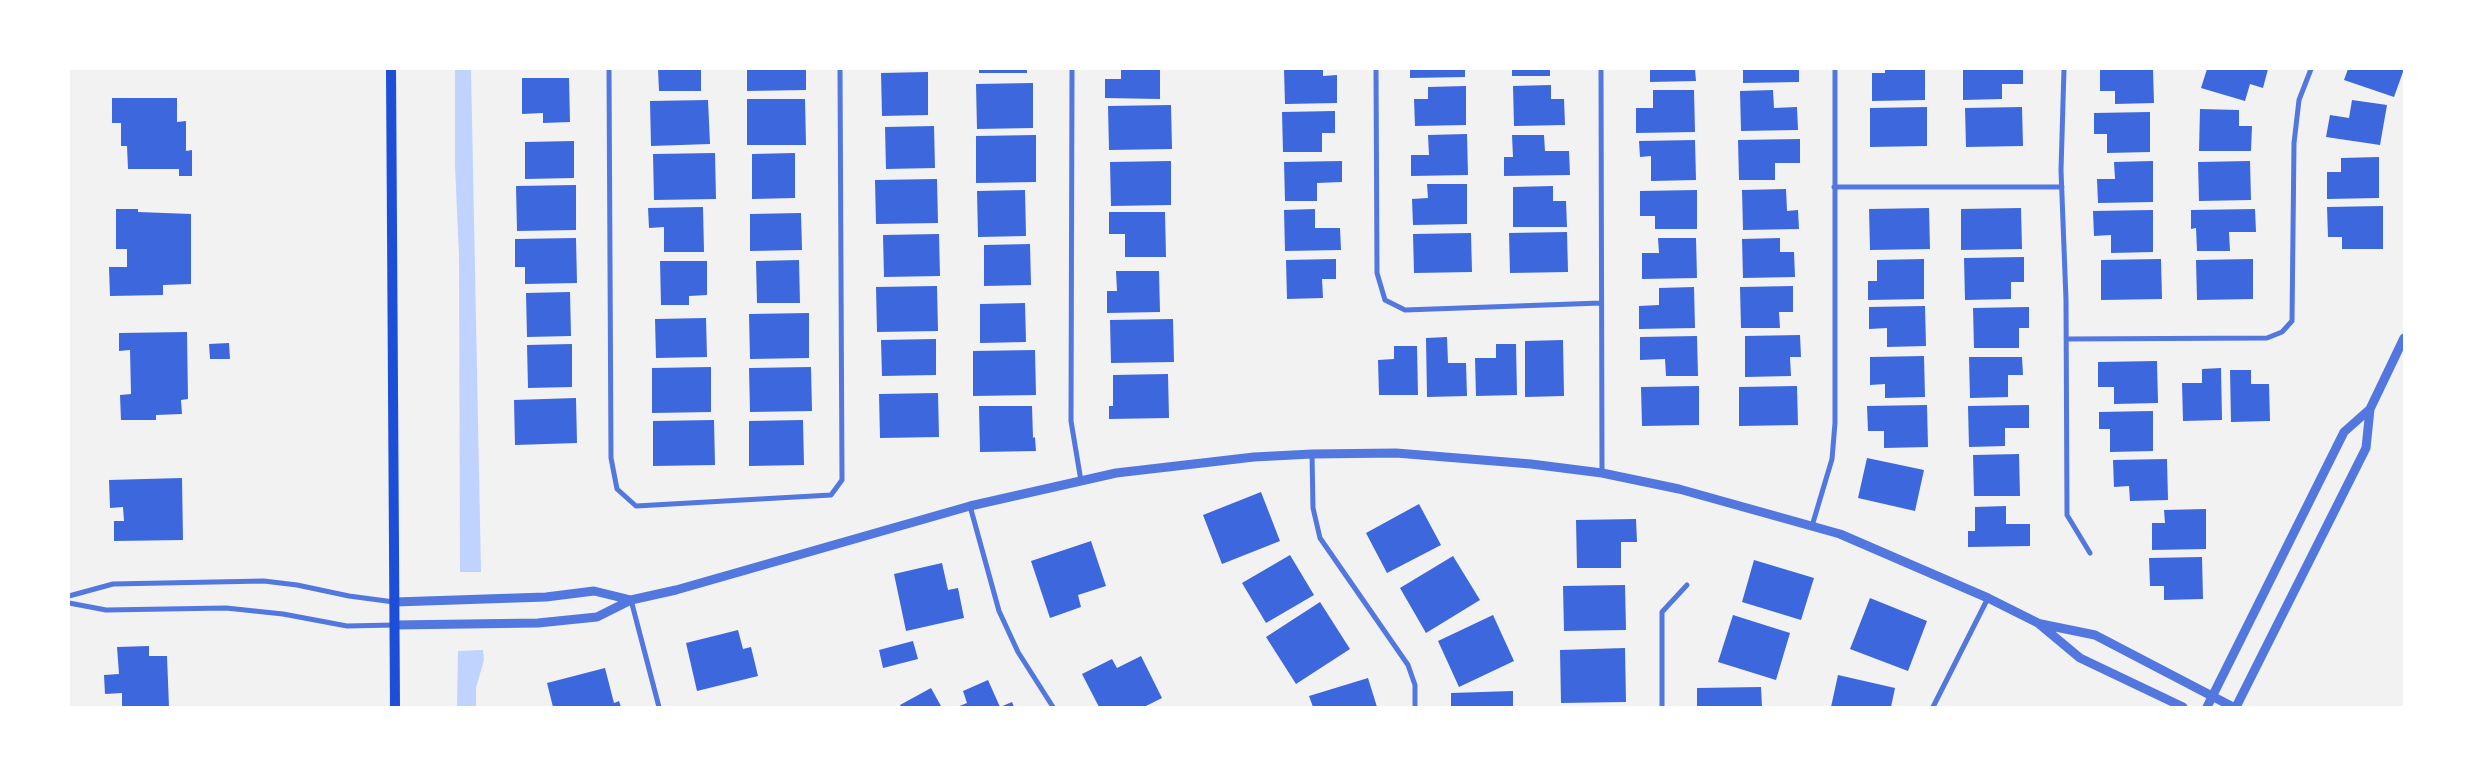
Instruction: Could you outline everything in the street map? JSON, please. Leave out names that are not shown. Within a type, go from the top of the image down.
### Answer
[{"type":"main road","points":[[391,69],[395,707]]},
{"type":"street","points":[[609,69],[611,458],[617,489],[636,506],[830,495],[842,480],[840,69]]},
{"type":"street","points":[[1072,69],[1071,421],[1081,480]]},
{"type":"street","points":[[1376,69],[1377,273],[1384,300],[1405,310],[1602,303]]},
{"type":"street","points":[[1601,69],[1602,473]]},
{"type":"street","points":[[1812,526],[1832,459],[1835,423],[1835,69]]},
{"type":"street","points":[[2064,69],[2062,188],[2066,338],[2067,515],[2090,553]]},
{"type":"street","points":[[2066,338],[2267,338],[2282,332],[2292,321],[2294,143],[2299,100],[2311,69]]},
{"type":"street","points":[[1834,187],[2062,188]]},
{"type":"street","points":[[2038,624],[2095,635],[2213,698],[2234,707],[2366,448],[2370,408],[2404,338]]},
{"type":"street","points":[[2207,707],[2344,432],[2370,408]]},
{"type":"street","points":[[69,603],[106,610],[226,608],[283,614],[347,626],[538,622],[597,617],[631,600],[676,590],[970,506],[1081,480],[1171,466],[1312,454],[1396,453],[1531,464],[1602,473],[1679,489],[1848,537],[1988,598],[2038,624],[2080,658],[2183,707]]},
{"type":"street","points":[[1312,454],[1313,508],[1320,538],[1408,665],[1415,685],[1415,707]]},
{"type":"street","points":[[970,506],[999,611],[1018,652],[1053,707]]},
{"type":"street","points":[[69,596],[113,584],[264,581],[394,602],[546,597],[594,591],[631,600]]},
{"type":"street","points":[[1662,707],[1662,612],[1686,585]]},
{"type":"street","points":[[1932,707],[1988,598]]},
{"type":"street","points":[[631,600],[659,707]]},
{"type":"water","points":[[455,69],[471,69],[481,572],[460,572],[459,256],[455,165]]},
{"type":"water","points":[[483,650],[484,660],[476,688],[476,707],[457,707],[458,651]]},
{"type":"building","points":[[658,69],[701,69],[701,91],[659,91]]},
{"type":"building","points":[[747,69],[806,69],[806,90],[747,91]]},
{"type":"building","points":[[979,69],[1027,69],[1027,73],[979,73]]},
{"type":"building","points":[[1121,69],[1160,69],[1160,99],[1105,98],[1105,79],[1121,79]]},
{"type":"building","points":[[1284,69],[1323,69],[1323,76],[1337,75],[1337,103],[1285,104]]},
{"type":"building","points":[[1410,69],[1465,69],[1465,77],[1410,78]]},
{"type":"building","points":[[1512,69],[1550,69],[1550,76],[1512,76]]},
{"type":"building","points":[[1650,69],[1695,69],[1696,81],[1650,82]]},
{"type":"building","points":[[1743,69],[1799,69],[1799,82],[1743,83]]},
{"type":"building","points":[[1885,69],[1925,69],[1925,100],[1872,101],[1872,73],[1885,73]]},
{"type":"building","points":[[1963,69],[2023,69],[2023,84],[2002,84],[2002,99],[1963,100]]},
{"type":"building","points":[[2100,69],[2153,69],[2154,103],[2115,104],[2115,91],[2100,91]]},
{"type":"building","points":[[2207,69],[2268,69],[2263,88],[2250,84],[2245,101],[2201,88]]},
{"type":"building","points":[[2348,69],[2404,69],[2394,97],[2344,80]]},
{"type":"building","points":[[928,72],[928,115],[882,116],[881,73]]},
{"type":"building","points":[[522,78],[569,78],[570,122],[543,123],[543,113],[522,114]]},
{"type":"building","points":[[1033,83],[1033,128],[977,129],[976,84]]},
{"type":"building","points":[[1551,85],[1551,99],[1564,99],[1565,125],[1514,126],[1513,86]]},
{"type":"building","points":[[1466,86],[1466,125],[1415,126],[1414,99],[1428,99],[1428,87]]},
{"type":"building","points":[[1653,90],[1694,90],[1695,132],[1636,133],[1636,108],[1653,108]]},
{"type":"building","points":[[1773,90],[1774,108],[1797,107],[1798,130],[1741,131],[1740,91]]},
{"type":"building","points":[[112,98],[177,98],[177,122],[186,121],[186,151],[192,150],[192,176],[179,176],[179,169],[128,169],[127,146],[121,146],[121,123],[112,123]]},
{"type":"building","points":[[747,99],[805,99],[806,145],[747,145]]},
{"type":"building","points":[[708,100],[710,144],[651,146],[650,101]]},
{"type":"building","points":[[2352,100],[2387,105],[2380,145],[2326,137],[2330,115],[2349,118]]},
{"type":"building","points":[[1171,105],[1172,149],[1109,150],[1108,106]]},
{"type":"building","points":[[1927,107],[1927,146],[1870,147],[1870,108]]},
{"type":"building","points":[[2022,107],[2023,146],[1966,147],[1965,108]]},
{"type":"building","points":[[2200,109],[2239,110],[2239,126],[2252,126],[2251,151],[2199,151]]},
{"type":"building","points":[[1335,111],[1335,133],[1322,133],[1322,152],[1283,152],[1282,112]]},
{"type":"building","points":[[2150,112],[2150,152],[2107,153],[2107,134],[2094,134],[2094,113]]},
{"type":"building","points":[[934,126],[935,168],[886,169],[885,127]]},
{"type":"building","points":[[1467,134],[1468,175],[1411,176],[1411,155],[1429,155],[1428,135]]},
{"type":"building","points":[[1036,135],[1036,182],[976,183],[976,136]]},
{"type":"building","points":[[1512,135],[1544,135],[1545,151],[1569,151],[1570,175],[1504,176],[1504,157],[1513,157]]},
{"type":"building","points":[[1800,139],[1800,163],[1775,163],[1775,180],[1739,180],[1738,140]]},
{"type":"building","points":[[1695,140],[1696,180],[1651,181],[1651,156],[1640,157],[1639,141]]},
{"type":"building","points":[[574,141],[574,178],[525,179],[525,142]]},
{"type":"building","points":[[715,153],[716,199],[654,200],[653,154]]},
{"type":"building","points":[[795,153],[795,198],[752,199],[752,154]]},
{"type":"building","points":[[2379,157],[2379,198],[2327,199],[2327,172],[2341,172],[2341,158]]},
{"type":"building","points":[[1171,161],[1171,205],[1111,206],[1110,162]]},
{"type":"building","points":[[1342,161],[1342,182],[1317,183],[1317,201],[1285,201],[1284,162]]},
{"type":"building","points":[[2153,161],[2153,202],[2098,203],[2097,179],[2115,179],[2114,162]]},
{"type":"building","points":[[2250,161],[2251,200],[2199,201],[2198,162]]},
{"type":"building","points":[[937,179],[938,223],[876,224],[875,180]]},
{"type":"building","points":[[1427,184],[1467,184],[1467,224],[1413,225],[1412,199],[1428,198]]},
{"type":"building","points":[[576,185],[576,230],[517,231],[516,186]]},
{"type":"building","points":[[1553,186],[1553,201],[1566,201],[1567,227],[1513,227],[1513,187]]},
{"type":"building","points":[[1786,189],[1787,211],[1798,210],[1799,229],[1743,230],[1742,190]]},
{"type":"building","points":[[1025,190],[1026,236],[978,237],[977,191]]},
{"type":"building","points":[[1697,190],[1697,229],[1655,229],[1655,216],[1640,216],[1640,191]]},
{"type":"building","points":[[2383,206],[2383,249],[2342,249],[2342,237],[2328,237],[2327,207]]},
{"type":"building","points":[[703,207],[704,252],[664,252],[664,227],[649,228],[648,208]]},
{"type":"building","points":[[1929,208],[1930,249],[1870,250],[1869,209]]},
{"type":"building","points":[[2021,208],[2022,249],[1961,250],[1961,209]]},
{"type":"building","points":[[116,209],[138,209],[138,212],[191,214],[191,284],[163,285],[163,295],[110,296],[109,267],[127,267],[127,249],[116,249]]},
{"type":"building","points":[[1315,209],[1315,228],[1340,228],[1341,250],[1285,251],[1284,210]]},
{"type":"building","points":[[2255,209],[2256,232],[2229,232],[2230,251],[2197,251],[2196,228],[2191,229],[2191,210]]},
{"type":"building","points":[[2153,210],[2153,252],[2111,253],[2111,235],[2094,236],[2093,211]]},
{"type":"building","points":[[1109,212],[1165,212],[1166,257],[1125,257],[1125,234],[1109,234]]},
{"type":"building","points":[[801,213],[802,250],[750,251],[750,214]]},
{"type":"building","points":[[1567,232],[1568,272],[1510,273],[1509,233]]},
{"type":"building","points":[[1471,233],[1472,272],[1414,273],[1413,234]]},
{"type":"building","points":[[939,234],[940,276],[884,277],[883,235]]},
{"type":"building","points":[[576,238],[577,283],[525,284],[525,267],[515,267],[515,239]]},
{"type":"building","points":[[1658,238],[1696,238],[1697,278],[1642,279],[1642,253],[1659,253]]},
{"type":"building","points":[[1780,238],[1780,252],[1794,252],[1795,277],[1743,278],[1742,239]]},
{"type":"building","points":[[1030,244],[1031,285],[984,286],[984,245]]},
{"type":"building","points":[[2024,257],[2024,282],[2011,282],[2011,299],[1965,300],[1964,258]]},
{"type":"building","points":[[1336,259],[1336,279],[1322,279],[1323,298],[1287,299],[1286,260]]},
{"type":"building","points":[[1924,259],[1924,299],[1868,300],[1868,281],[1877,281],[1877,260]]},
{"type":"building","points":[[2161,259],[2162,299],[2101,300],[2101,260]]},
{"type":"building","points":[[2253,259],[2253,299],[2197,300],[2196,260]]},
{"type":"building","points":[[799,260],[800,303],[757,303],[756,261]]},
{"type":"building","points":[[660,261],[707,261],[707,295],[689,296],[689,305],[661,305]]},
{"type":"building","points":[[1116,271],[1159,271],[1160,312],[1107,313],[1107,291],[1117,291]]},
{"type":"building","points":[[937,286],[938,331],[877,332],[876,287]]},
{"type":"building","points":[[1793,286],[1793,312],[1779,312],[1780,328],[1741,328],[1740,287]]},
{"type":"building","points":[[1694,287],[1695,328],[1639,329],[1639,306],[1659,305],[1659,288]]},
{"type":"building","points":[[570,292],[571,336],[527,337],[526,293]]},
{"type":"building","points":[[1025,303],[1026,342],[980,343],[980,304]]},
{"type":"building","points":[[1925,306],[1926,346],[1887,347],[1887,328],[1869,329],[1869,307]]},
{"type":"building","points":[[2029,307],[2029,328],[2019,328],[2019,348],[1974,348],[1973,308]]},
{"type":"building","points":[[809,313],[809,358],[750,359],[749,314]]},
{"type":"building","points":[[706,318],[707,357],[656,358],[655,319]]},
{"type":"building","points":[[1173,319],[1174,362],[1111,363],[1110,320]]},
{"type":"building","points":[[187,332],[188,399],[181,400],[182,414],[156,415],[156,420],[121,420],[120,395],[131,394],[130,350],[119,351],[119,333]]},
{"type":"building","points":[[1800,335],[1801,357],[1790,357],[1791,376],[1745,377],[1745,336]]},
{"type":"building","points":[[1697,336],[1698,376],[1666,376],[1665,359],[1640,360],[1640,337]]},
{"type":"building","points":[[1447,337],[1448,363],[1466,363],[1467,396],[1427,397],[1426,338]]},
{"type":"building","points":[[936,339],[936,375],[882,376],[881,340]]},
{"type":"building","points":[[1563,340],[1564,396],[1525,397],[1525,341]]},
{"type":"building","points":[[229,343],[230,359],[210,359],[209,344]]},
{"type":"building","points":[[572,344],[572,387],[528,388],[527,345]]},
{"type":"building","points":[[1496,344],[1516,344],[1517,395],[1476,396],[1475,358],[1496,358]]},
{"type":"building","points":[[1394,346],[1417,346],[1418,395],[1379,395],[1378,360],[1394,359]]},
{"type":"building","points":[[1035,350],[1036,395],[973,396],[973,351]]},
{"type":"building","points":[[1924,356],[1925,397],[1885,398],[1885,384],[1870,385],[1870,357]]},
{"type":"building","points":[[1969,357],[2022,357],[2023,375],[2008,375],[2008,397],[1970,398]]},
{"type":"building","points":[[2157,361],[2158,403],[2114,404],[2114,387],[2098,387],[2098,362]]},
{"type":"building","points":[[711,367],[711,412],[652,413],[652,368]]},
{"type":"building","points":[[811,367],[812,411],[750,412],[749,368]]},
{"type":"building","points":[[2221,368],[2222,420],[2183,421],[2182,383],[2202,383],[2202,369]]},
{"type":"building","points":[[2230,370],[2251,370],[2251,384],[2269,384],[2270,421],[2231,422]]},
{"type":"building","points":[[1168,374],[1169,418],[1109,419],[1109,406],[1113,406],[1113,375]]},
{"type":"building","points":[[1699,386],[1699,425],[1642,426],[1641,387]]},
{"type":"building","points":[[1797,386],[1798,425],[1739,426],[1739,387]]},
{"type":"building","points":[[938,393],[939,437],[880,438],[879,394]]},
{"type":"building","points":[[576,398],[577,443],[515,445],[514,400]]},
{"type":"building","points":[[1927,405],[1928,447],[1884,448],[1884,431],[1868,431],[1867,406]]},
{"type":"building","points":[[2029,405],[2029,428],[2005,428],[2005,446],[1969,447],[1968,406]]},
{"type":"building","points":[[979,406],[1032,406],[1033,438],[1035,437],[1036,451],[980,452]]},
{"type":"building","points":[[2153,411],[2153,451],[2110,452],[2110,429],[2099,429],[2099,412]]},
{"type":"building","points":[[714,420],[715,465],[653,466],[653,421]]},
{"type":"building","points":[[803,420],[804,465],[749,466],[749,421]]},
{"type":"building","points":[[2019,454],[2020,496],[1974,496],[1973,455]]},
{"type":"building","points":[[1867,458],[1924,470],[1915,511],[1858,498]]},
{"type":"building","points":[[2167,459],[2168,500],[2130,501],[2129,486],[2114,487],[2113,460]]},
{"type":"building","points":[[182,478],[183,540],[114,541],[114,521],[124,521],[123,507],[110,508],[109,480]]},
{"type":"building","points":[[1261,492],[1280,541],[1222,564],[1203,515]]},
{"type":"building","points":[[1419,504],[1441,545],[1387,573],[1366,533]]},
{"type":"building","points":[[2006,506],[2006,524],[2030,524],[2030,546],[1968,547],[1968,531],[1975,531],[1975,507]]},
{"type":"building","points":[[2206,509],[2206,549],[2152,550],[2152,523],[2165,523],[2164,510]]},
{"type":"building","points":[[1636,519],[1637,542],[1621,542],[1621,568],[1577,568],[1576,520]]},
{"type":"building","points":[[1091,541],[1106,586],[1078,595],[1081,607],[1050,618],[1031,561]]},
{"type":"building","points":[[1290,555],[1314,595],[1266,623],[1242,583]]},
{"type":"building","points":[[1453,556],[1480,600],[1426,633],[1400,588]]},
{"type":"building","points":[[2202,557],[2203,599],[2164,600],[2164,586],[2150,586],[2149,558]]},
{"type":"building","points":[[1754,560],[1814,578],[1801,620],[1742,602]]},
{"type":"building","points":[[942,563],[948,590],[958,588],[964,618],[906,631],[894,574]]},
{"type":"building","points":[[1625,585],[1626,630],[1564,631],[1563,586]]},
{"type":"building","points":[[1870,598],[1927,621],[1908,671],[1850,649]]},
{"type":"building","points":[[1320,602],[1350,649],[1296,684],[1266,637]]},
{"type":"building","points":[[1493,615],[1514,661],[1459,687],[1438,641]]},
{"type":"building","points":[[1733,615],[1790,633],[1776,680],[1718,662]]},
{"type":"building","points":[[738,630],[743,649],[751,647],[758,676],[697,691],[686,643]]},
{"type":"building","points":[[913,641],[918,659],[883,668],[879,650]]},
{"type":"building","points":[[149,646],[149,656],[167,656],[169,707],[122,707],[122,693],[105,694],[104,675],[119,674],[117,647]]},
{"type":"building","points":[[1625,648],[1626,702],[1561,703],[1560,650]]},
{"type":"building","points":[[1141,656],[1162,698],[1144,707],[1099,707],[1082,674],[1112,659],[1117,668]]},
{"type":"building","points":[[605,668],[614,703],[619,701],[621,707],[553,707],[547,683]]},
{"type":"building","points":[[1838,675],[1895,688],[1891,707],[1831,707]]},
{"type":"building","points":[[1368,678],[1377,707],[1313,707],[1309,696]]},
{"type":"building","points":[[988,680],[1000,707],[957,707],[967,703],[963,691]]},
{"type":"building","points":[[1761,687],[1762,707],[1697,707],[1697,688]]},
{"type":"building","points":[[931,688],[941,706],[901,707],[900,705]]},
{"type":"building","points":[[1513,691],[1513,707],[1451,707],[1451,693]]},
{"type":"building","points":[[1012,702],[1014,707],[1000,707]]}]
